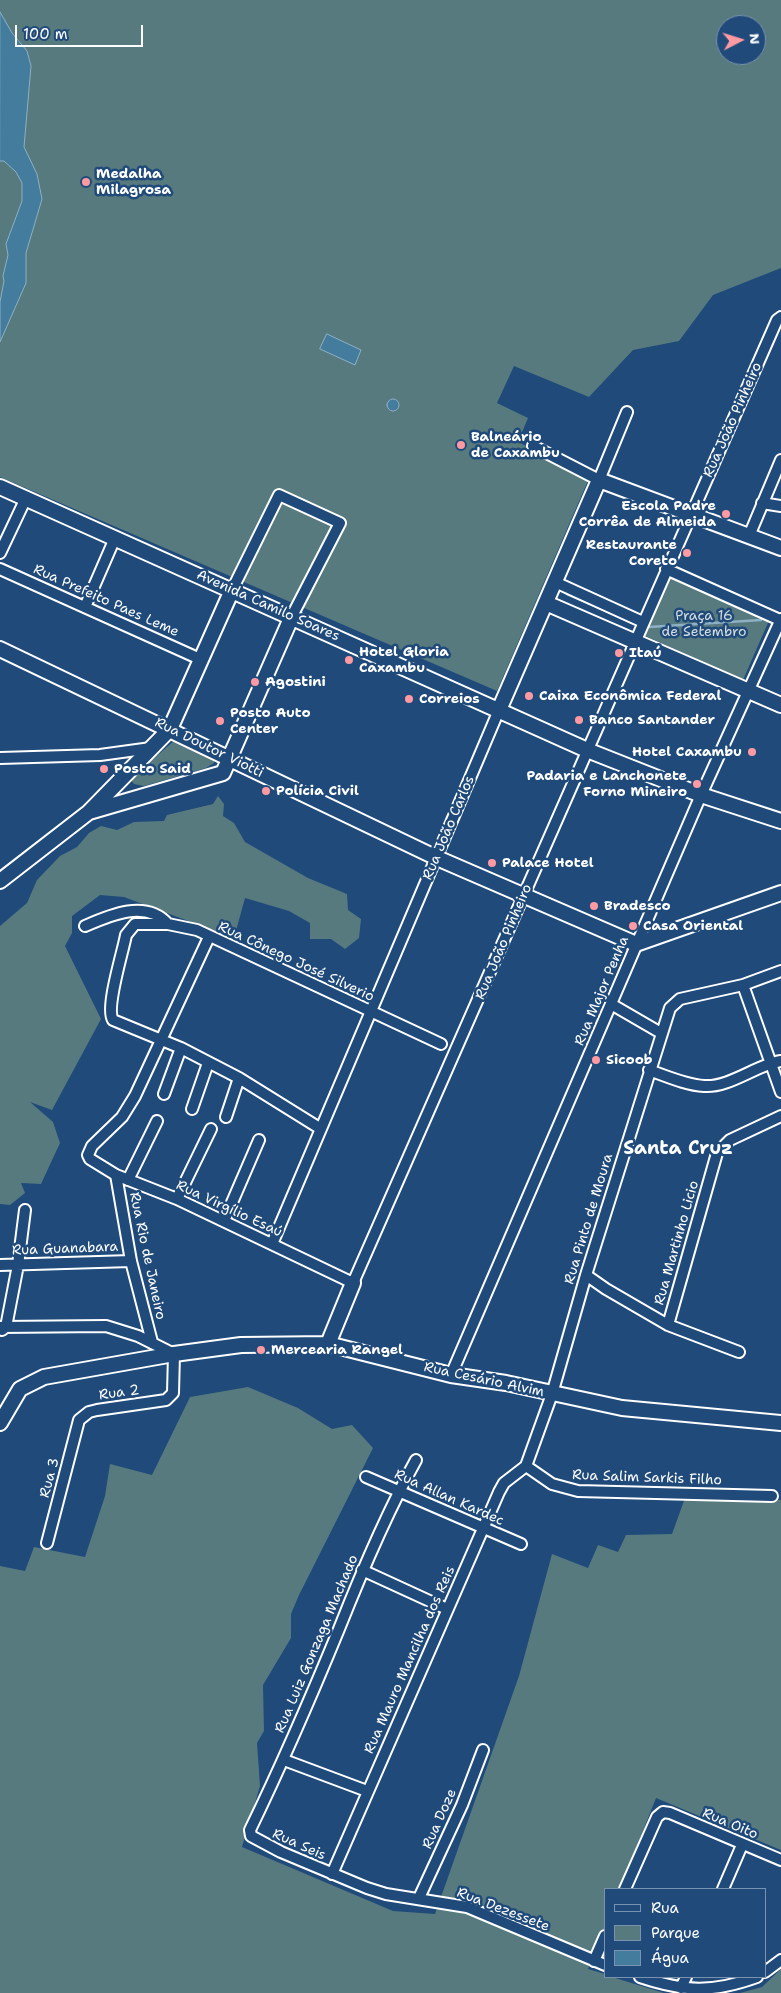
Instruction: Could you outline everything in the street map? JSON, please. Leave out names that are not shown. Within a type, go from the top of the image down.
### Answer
[{"type":"street","name":"Rua João Pinheiro","points":[[328,1344],[353,1283],[458,1050],[634,641],[779,319]]},
{"type":"street","name":"Rua João Carlos","points":[[272,1244],[627,412]]},
{"type":"street","points":[[533,446],[599,480],[781,548]]},
{"type":"street","points":[[749,536],[781,460]]},
{"type":"street","name":"Avenida Camilo Soares","points":[[0,487],[292,616],[587,750],[701,796],[781,821]]},
{"type":"street","points":[[0,882],[88,812],[170,729],[232,590],[279,495],[340,523],[292,616],[223,773]]},
{"type":"street","points":[[0,552],[26,498]]},
{"type":"street","points":[[762,504],[781,506]]},
{"type":"street","points":[[85,607],[115,538]]},
{"type":"street","name":"Rua Prefeito Paes Leme","points":[[0,569],[200,659]]},
{"type":"street","points":[[666,569],[781,619]]},
{"type":"street","points":[[555,582],[643,622]]},
{"type":"street","points":[[546,602],[781,704]]},
{"type":"street","name":"Rua Major Penha","points":[[451,1375],[636,944],[781,619]]},
{"type":"street","name":"Rua Doutor Viotti","points":[[0,648],[437,858],[636,944]]},
{"type":"street","points":[[0,758],[100,755],[151,748]]},
{"type":"street","points":[[88,812],[246,765]]},
{"type":"street","points":[[121,779],[123,790],[132,799]]},
{"type":"street","points":[[636,944],[781,893]]},
{"type":"street","points":[[85,926],[108,916],[131,911],[156,914],[168,924]]},
{"type":"street","name":"Rua Cônego José Silverio","points":[[161,1039],[118,1023],[111,1018],[112,1000],[126,935],[135,924],[168,924],[191,929],[441,1044]]},
{"type":"street","points":[[209,937],[161,1039],[239,1078],[321,1129]]},
{"type":"street","name":"Rua Pinto de Moura","points":[[526,1466],[552,1394],[586,1274],[670,1008],[680,999],[743,985],[781,971]]},
{"type":"street","points":[[743,985],[781,1092]]},
{"type":"street","points":[[611,1004],[661,1033]]},
{"type":"street","name":"Rua Virgílio Esaú","points":[[161,1039],[142,1083],[122,1117],[89,1151],[90,1159],[116,1175],[177,1199],[353,1283]]},
{"type":"street","points":[[164,1094],[181,1048]]},
{"type":"street","points":[[649,1070],[706,1087],[724,1082],[770,1063],[781,1061]]},
{"type":"street","points":[[192,1109],[208,1063]]},
{"type":"street","points":[[226,1117],[239,1078]]},
{"type":"street","name":"Rua Martinho Licio","points":[[668,1325],[717,1153],[730,1140],[781,1116]]},
{"type":"street","points":[[128,1180],[157,1121]]},
{"type":"street","points":[[177,1199],[211,1128]]},
{"type":"street","points":[[224,1221],[259,1140]]},
{"type":"street","name":"Rua Rio de Janeiro","points":[[116,1175],[132,1261],[152,1342]]},
{"type":"street","points":[[25,1210],[18,1266],[2,1329],[93,1324],[123,1330],[174,1354]]},
{"type":"street","name":"Rua Guanabara","points":[[0,1265],[18,1266],[132,1261]]},
{"type":"street","points":[[586,1274],[606,1289],[668,1325],[739,1352]]},
{"type":"street","name":"Rua Cesário Alvim","points":[[0,1423],[20,1389],[32,1382],[62,1374],[174,1354],[241,1345],[328,1344],[451,1375],[506,1383],[631,1409],[781,1423]]},
{"type":"street","name":"Rua 2","points":[[79,1420],[89,1412],[96,1410],[166,1400],[173,1393],[174,1354]]},
{"type":"street","name":"Rua 3","points":[[47,1542],[79,1420]]},
{"type":"street","name":"Rua Luiz Gonzaga Machado","points":[[254,1840],[250,1830],[284,1760],[362,1570],[399,1490],[416,1460]]},
{"type":"street","name":"Rua Salim Sarkis Filho","points":[[526,1466],[552,1484],[578,1491],[772,1496]]},
{"type":"street","name":"Rua Mauro Mancilha dos Reis","points":[[332,1874],[504,1483],[526,1466]]},
{"type":"street","name":"Rua Allan Kardec","points":[[366,1477],[521,1544]]},
{"type":"street","points":[[362,1570],[447,1609]]},
{"type":"street","name":"Rua Doze","points":[[419,1898],[462,1805],[483,1750]]},
{"type":"street","points":[[284,1760],[368,1791]]},
{"type":"street","name":"Rua Oito","points":[[625,1888],[657,1817],[663,1812],[670,1813],[781,1860]]},
{"type":"street","name":"Rua Seis","points":[[254,1840],[332,1874]]},
{"type":"street","points":[[723,1888],[742,1845]]},
{"type":"street","name":"Rua Dezessete","points":[[332,1874],[386,1894],[467,1907],[604,1965]]},
{"type":"street","points":[[594,1961],[604,1938]]},
{"type":"street","points":[[766,1971],[781,1960]]},
{"type":"street","points":[[644,1978],[681,1988],[708,1992],[741,1985],[755,1978]]},
{"type":"street","points":[[681,1988],[686,1978]]},
{"type":"green space","points":[[0,0],[781,0],[781,268],[713,295],[679,341],[633,350],[589,397],[514,366],[497,403],[528,418],[518,442],[590,476],[497,691],[0,477]]},
{"type":"green space","name":"Praça 16 de Setembro","points":[[670,571],[771,616],[743,680],[639,633]]},
{"type":"green space","points":[[175,740],[214,759],[214,763],[206,768],[144,786],[134,784],[130,779]]},
{"type":"green space","points":[[218,796],[224,804],[223,816],[234,823],[245,842],[308,878],[347,894],[348,910],[361,919],[359,938],[345,949],[331,939],[310,939],[310,923],[289,911],[245,898],[234,938],[124,897],[100,895],[72,916],[72,933],[65,946],[101,1019],[52,1110],[30,1102],[53,1122],[60,1143],[41,1184],[21,1183],[25,1193],[10,1205],[0,1204],[0,926],[27,903],[37,880],[60,856],[77,847],[89,833],[101,826],[117,830],[134,822],[164,821],[167,815],[213,804]]},
{"type":"green space","points":[[248,1387],[298,1408],[332,1429],[352,1425],[373,1448],[299,1595],[291,1614],[291,1638],[263,1685],[264,1731],[257,1743],[260,1786],[242,1847],[393,1911],[435,1914],[519,1676],[552,1554],[588,1568],[598,1545],[618,1552],[626,1535],[672,1534],[685,1498],[781,1500],[781,1850],[656,1798],[620,1888],[604,1888],[604,1929],[588,1969],[604,1974],[604,1978],[615,1978],[664,1993],[0,1993],[0,1566],[25,1571],[34,1547],[85,1557],[105,1496],[110,1464],[152,1475],[190,1397]]},
{"type":"green space","points":[[781,1969],[781,1993],[740,1993],[762,1987]]},
{"type":"water","points":[[0,12],[12,33],[27,51],[31,66],[24,147],[37,174],[42,199],[26,253],[26,283],[0,342],[0,302],[8,255],[6,244],[22,201],[22,183],[16,172],[4,161],[0,161]]},
{"type":"water","points":[[327,334],[361,350],[355,365],[320,349]]},
{"type":"water","points":[[395,399],[398,400],[398,410],[391,411],[388,410],[387,403],[388,400]]},
{"type":"waterway","points":[[567,594],[623,618]]},
{"type":"waterway","points":[[649,627],[761,620]]},
{"type":"place","name":"Medalha Milagrosa","points":[[86,182]]},
{"type":"place","name":"Balneário de Caxambu","points":[[461,445]]},
{"type":"place","name":"Escola Padre Corrêa de Almeida","points":[[726,514]]},
{"type":"place","name":"Restaurante Coreto","points":[[687,553]]},
{"type":"place","name":"Itaú","points":[[619,653]]},
{"type":"place","name":"Hotel Gloria Caxambu","points":[[349,660]]},
{"type":"place","name":"Agostini","points":[[255,682]]},
{"type":"place","name":"Caixa Econômica Federal","points":[[529,696]]},
{"type":"place","name":"Correios","points":[[409,699]]},
{"type":"place","name":"Banco Santander","points":[[579,720]]},
{"type":"place","name":"Posto Auto Center","points":[[220,721]]},
{"type":"place","name":"Hotel Caxambu","points":[[752,752]]},
{"type":"place","name":"Posto Said","points":[[104,769]]},
{"type":"place","name":"Padaria e Lanchonete Forno Mineiro","points":[[697,784]]},
{"type":"place","name":"Polícia Civil","points":[[266,791]]},
{"type":"place","name":"Palace Hotel","points":[[492,863]]},
{"type":"place","name":"Bradesco","points":[[594,906]]},
{"type":"place","name":"Casa Oriental","points":[[633,926]]},
{"type":"place","name":"Sicoob","points":[[596,1060]]},
{"type":"place","name":"Mercearia Rangel","points":[[261,1350]]},
{"type":"district","name":"Santa Cruz","points":[[678,1149]]}]
